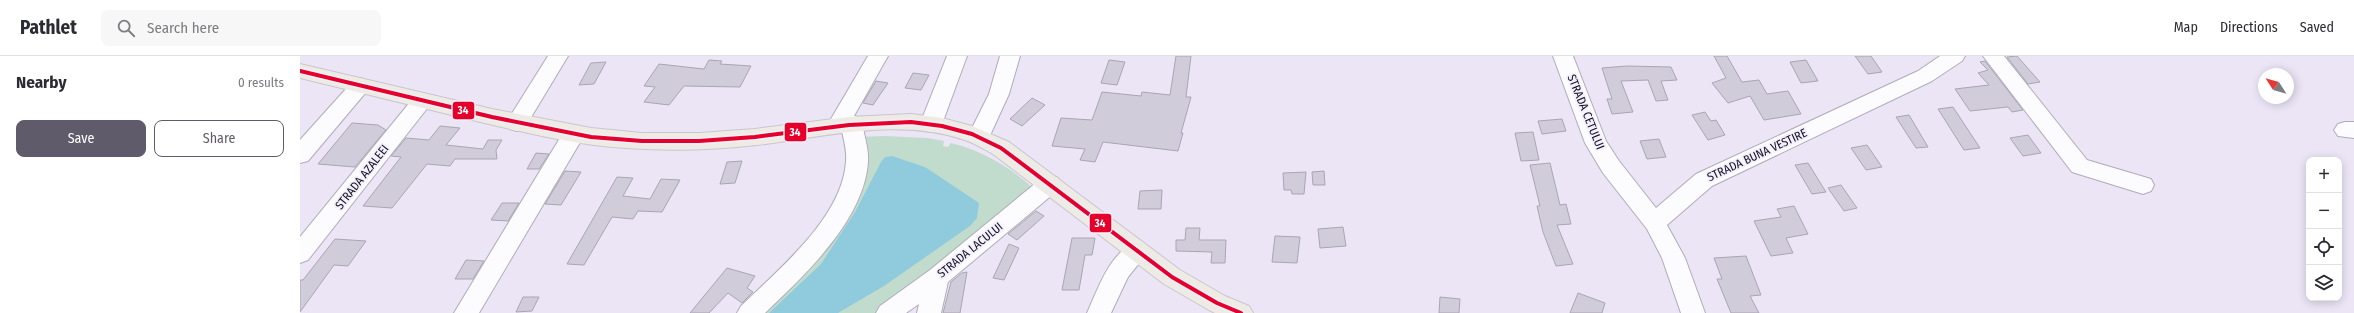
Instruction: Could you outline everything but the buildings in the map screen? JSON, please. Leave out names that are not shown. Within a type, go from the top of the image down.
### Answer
[{"type":"main road","points":[[300,71],[517,123],[574,134],[625,140],[702,141],[787,134],[845,124],[931,124],[979,136],[1001,148],[1195,292],[1241,313]]},
{"type":"street","points":[[517,123],[558,56]]},
{"type":"street","points":[[749,313],[814,249],[838,213],[853,184],[857,162],[845,124],[878,56]]},
{"type":"street","points":[[931,124],[957,56]]},
{"type":"street","points":[[979,136],[999,94],[1010,56]]},
{"type":"street","name":"STRADA CETULUI","points":[[1563,56],[1596,143],[1610,167],[1655,223]]},
{"type":"street","name":"STRADA BUNA VESTIRE","points":[[1655,223],[1674,204],[1704,180],[1925,76],[1955,56]]},
{"type":"street","points":[[1993,56],[2080,166],[2100,174],[2143,185]]},
{"type":"street","points":[[300,155],[360,86]]},
{"type":"street","name":"STRADA AZALEEI","points":[[300,253],[355,187],[422,101]]},
{"type":"street","points":[[466,313],[574,134]]},
{"type":"street","name":"STRADA LACULUI","points":[[888,313],[938,277],[1050,184]]},
{"type":"street","points":[[1655,223],[1673,258],[1693,313]]},
{"type":"street","points":[[1099,313],[1119,270],[1138,250]]},
{"type":"street","points":[[929,313],[938,277]]},
{"type":"green space","points":[[884,136],[927,138],[944,141],[943,146],[948,147],[951,143],[963,146],[985,155],[1006,167],[1034,189],[877,313],[762,313],[814,265],[832,238],[858,137]]},
{"type":"water","points":[[892,156],[925,167],[979,203],[977,218],[970,226],[884,286],[838,313],[769,313],[821,264],[855,212],[881,162],[885,157]]},
{"type":"transit line","name":"34","points":[[300,71],[534,126],[577,135],[605,138],[642,141],[699,141],[755,137],[880,122],[911,122],[942,126],[972,134],[1001,148],[1172,277],[1217,303],[1241,313]]}]
